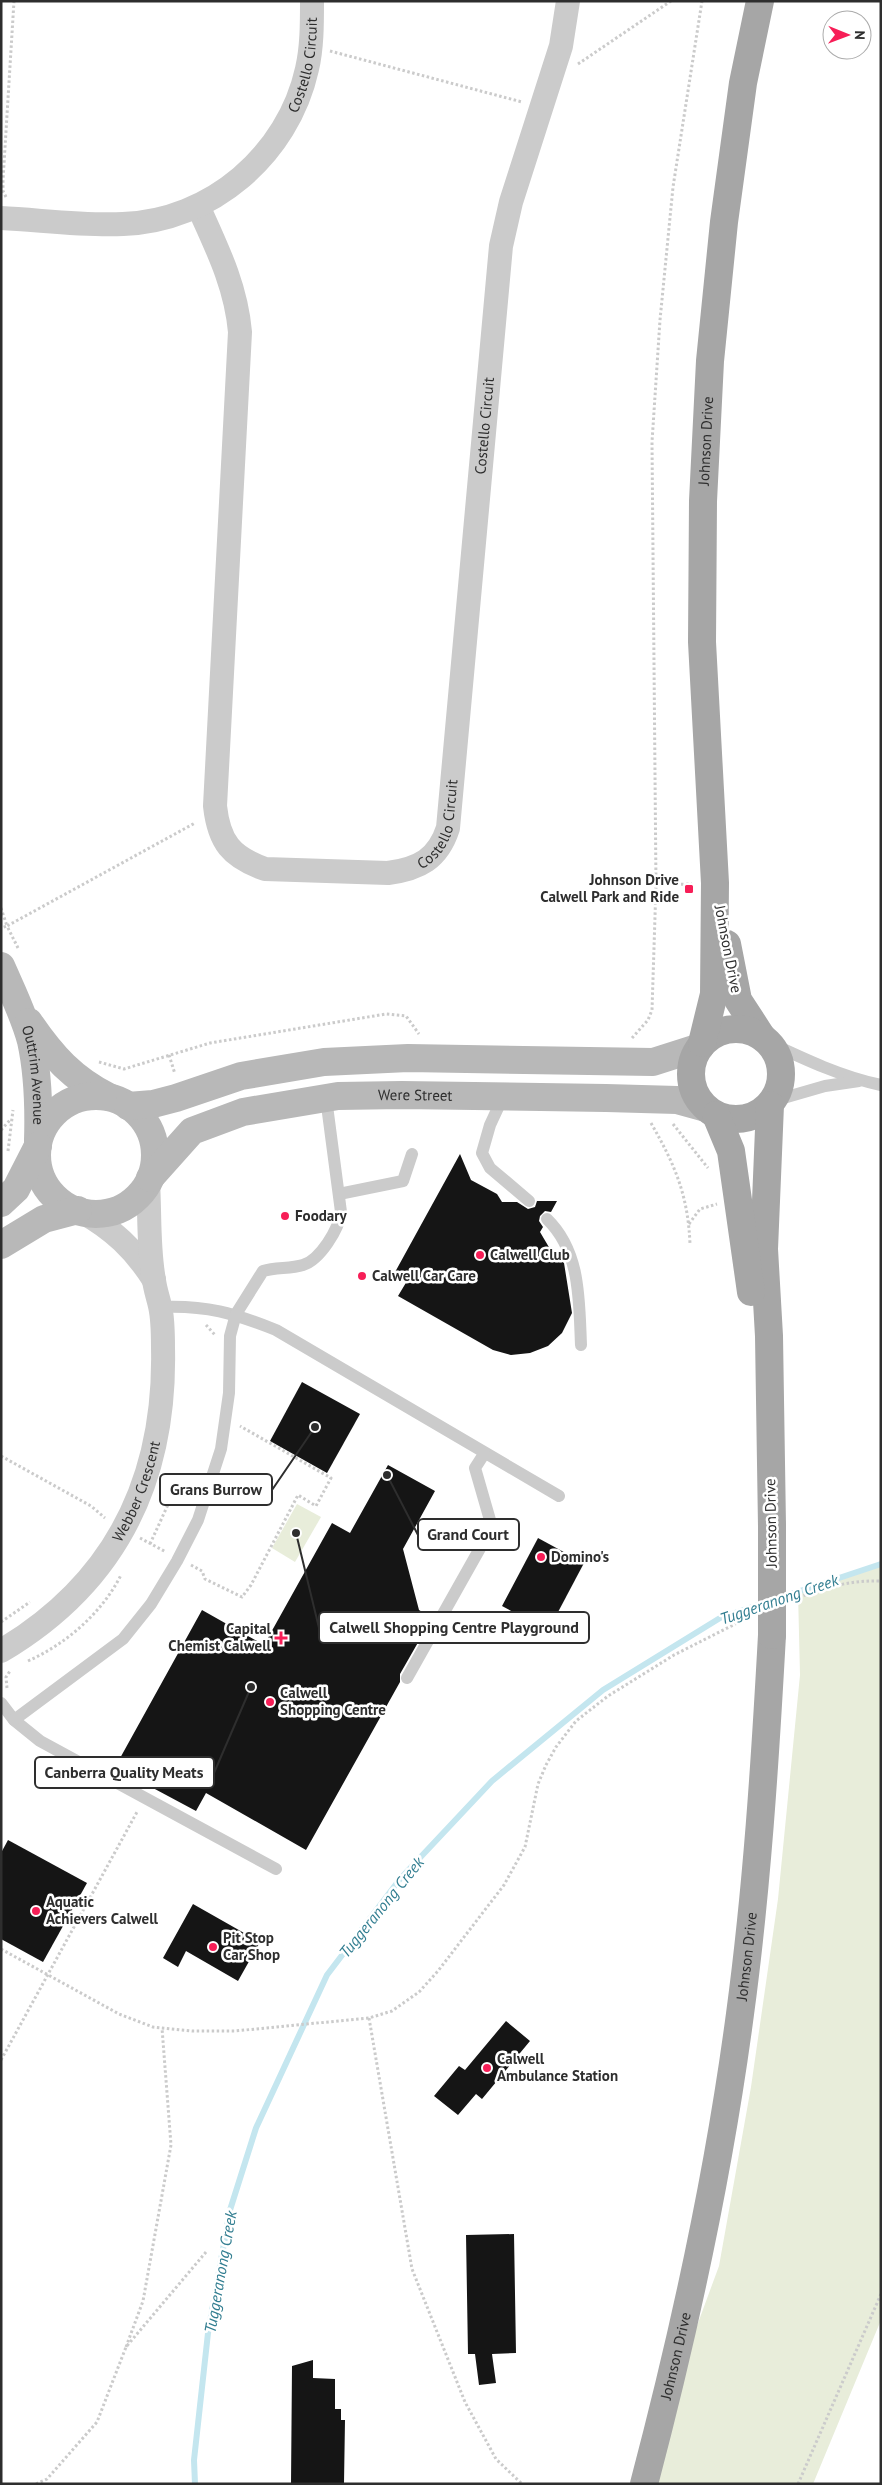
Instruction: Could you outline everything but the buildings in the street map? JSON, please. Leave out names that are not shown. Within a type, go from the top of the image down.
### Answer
[{"type":"main road","name":"Johnson Drive","points":[[701,1045],[714,994],[703,884],[703,501],[708,408],[724,222],[744,83],[760,1]]},
{"type":"main road","name":"Johnson Drive","points":[[703,884],[731,971],[738,1000],[765,1040]]},
{"type":"main road","points":[[727,1029],[750,1031],[765,1040],[776,1053],[782,1075],[780,1086],[771,1103],[760,1113],[744,1119],[727,1119],[711,1112],[692,1088],[690,1075],[692,1062],[701,1045],[716,1033],[727,1029]]},
{"type":"main road","name":"Johnson Drive","points":[[644,2484],[660,2426],[707,2214],[740,2015],[756,1872],[765,1768],[772,1636],[769,1336],[764,1234],[771,1103]]},
{"type":"main road","name":"Johnson Drive","points":[[711,1112],[731,1151],[769,1421]]},
{"type":"street","name":"Costello Circuit","points":[[4,208],[123,224],[161,219],[198,206],[216,197],[248,172],[275,142],[295,107],[308,69],[312,1]]},
{"type":"street","name":"Costello Circuit","points":[[198,206],[230,276],[240,332],[216,815],[218,825],[225,843],[232,851],[246,862],[265,869],[388,873],[408,870],[426,861],[445,838],[448,828],[501,246],[511,202],[561,46],[568,1]]},
{"type":"street","name":"Outtrim Avenue","points":[[1,966],[20,1008],[31,1043],[39,1110],[38,1144]]},
{"type":"street","name":"Outtrim Avenue","points":[[20,1008],[40,1038],[64,1066],[86,1085],[119,1102]]},
{"type":"street","points":[[1,1203],[16,1189],[49,1119],[70,1102],[90,1096],[119,1102],[152,1104],[241,1076],[324,1062],[408,1058],[653,1062],[701,1045]]},
{"type":"street","name":"Were Street","points":[[149,1180],[192,1131],[243,1112],[326,1098],[402,1095],[677,1100],[711,1112]]},
{"type":"street","points":[[38,1144],[38,1163],[43,1182],[60,1201],[80,1211],[95,1214],[120,1209],[141,1193],[149,1180],[155,1157],[154,1144],[144,1120],[119,1102]]},
{"type":"street","name":"Webber Crescent","points":[[1,1651],[33,1632],[75,1596],[113,1548],[137,1503],[154,1456],[163,1382],[160,1307],[154,1280],[149,1180]]},
{"type":"street","points":[[1,1245],[44,1219],[80,1211]]},
{"type":"street","name":"Webber Crescent","points":[[80,1211],[104,1224],[124,1241],[140,1258],[154,1280]]},
{"type":"lane","points":[[765,1040],[802,1058],[861,1081],[881,1085]]},
{"type":"lane","points":[[771,1103],[825,1086],[861,1081]]},
{"type":"lane","points":[[14,1720],[123,1639],[151,1604],[198,1520],[221,1449],[229,1393],[230,1336],[236,1314],[264,1271],[299,1266],[313,1260],[332,1238],[340,1220],[339,1194],[326,1098]]},
{"type":"lane","points":[[504,1098],[490,1125],[482,1153],[490,1168],[529,1202]]},
{"type":"lane","points":[[339,1194],[403,1181],[412,1154]]},
{"type":"lane","points":[[547,1219],[557,1228],[574,1262],[579,1295],[581,1345]]},
{"type":"lane","points":[[160,1307],[184,1306],[236,1314],[291,1339],[484,1454],[559,1496]]},
{"type":"lane","points":[[407,1678],[492,1527],[475,1468],[484,1454]]},
{"type":"lane","points":[[1,1703],[14,1720],[40,1741],[276,1869]]},
{"type":"path","points":[[4,208],[3,180],[14,1]]},
{"type":"path","points":[[576,66],[671,1]]},
{"type":"path","points":[[629,1040],[648,1020],[652,1010],[656,885],[652,442],[660,320],[673,186],[702,1]]},
{"type":"path","points":[[329,51],[542,107]]},
{"type":"path","points":[[1,928],[180,830],[216,815]]},
{"type":"path","points":[[656,885],[703,884]]},
{"type":"path","points":[[1,908],[7,926]]},
{"type":"path","points":[[91,1060],[124,1069],[210,1043],[386,1014],[406,1016],[422,1038]]},
{"type":"path","points":[[648,1116],[673,1161],[684,1195],[690,1244]]},
{"type":"path","points":[[1,1130],[11,1118],[7,1158]]},
{"type":"path","points":[[668,1119],[714,1174]]},
{"type":"path","points":[[689,1224],[700,1209],[738,1200]]},
{"type":"path","points":[[201,1323],[206,1324],[212,1335],[230,1336]]},
{"type":"path","points":[[140,1538],[202,1570],[205,1579],[242,1597],[251,1585],[298,1495],[316,1506],[331,1478],[225,1420]]},
{"type":"path","points":[[1,1456],[91,1506],[109,1521]]},
{"type":"path","points":[[150,1544],[171,1498],[160,1494]]},
{"type":"path","points":[[785,1603],[829,1586],[861,1581],[881,1581]]},
{"type":"path","points":[[1,1949],[119,2014],[153,2028],[192,2032],[235,2030],[369,2018],[392,2011],[419,1992],[438,1971],[504,1885],[525,1847],[538,1784],[546,1765],[556,1746],[576,1721],[608,1696],[674,1656],[751,1617]]},
{"type":"path","points":[[1,2060],[144,1798]]},
{"type":"path","points":[[369,2018],[412,2269],[465,2402],[496,2459],[522,2484]]},
{"type":"path","points":[[36,2484],[47,2479],[97,2422],[143,2301],[171,2144],[162,2028]]},
{"type":"path","points":[[126,2347],[206,2252]]},
{"type":"path","points":[[798,2484],[881,2294]]},
{"type":"green space","points":[[297,1504],[321,1517],[295,1562],[272,1548]]},
{"type":"green space","points":[[881,1564],[881,2320],[813,2484],[643,2484],[660,2426],[719,2266],[751,2087],[778,1899],[800,1675],[798,1592]]},
{"type":"waterway","name":"Tuggeranong Creek","points":[[779,1598],[881,1564]]},
{"type":"waterway","name":"Tuggeranong Creek","points":[[195,2484],[194,2460],[208,2333],[230,2210],[256,2128],[327,1975],[400,1879],[492,1781],[603,1690],[720,1618],[764,1603]]},
{"type":"place","name":"Johnson Drive Calwell Park and Ride","points":[[689,889]]},
{"type":"place","name":"Foodary","points":[[285,1216]]},
{"type":"place","name":"Calwell Club","points":[[480,1255]]},
{"type":"place","name":"Calwell Car Care","points":[[362,1276]]},
{"type":"place","name":"Grans Burrow","points":[[315,1427]]},
{"type":"place","name":"Grand Court","points":[[387,1475]]},
{"type":"place","name":"Calwell Shopping Centre Playground","points":[[296,1533]]},
{"type":"place","name":"Domino's","points":[[541,1557]]},
{"type":"place","name":"Capital Chemist Calwell","points":[[281,1638]]},
{"type":"place","name":"Canberra Quality Meats","points":[[251,1687]]},
{"type":"place","name":"Calwell Shopping Centre","points":[[270,1702]]},
{"type":"place","name":"Aquatic Achievers Calwell","points":[[36,1911]]},
{"type":"place","name":"Pit Stop Car Shop","points":[[213,1947]]},
{"type":"place","name":"Calwell Ambulance Station","points":[[487,2068]]}]
